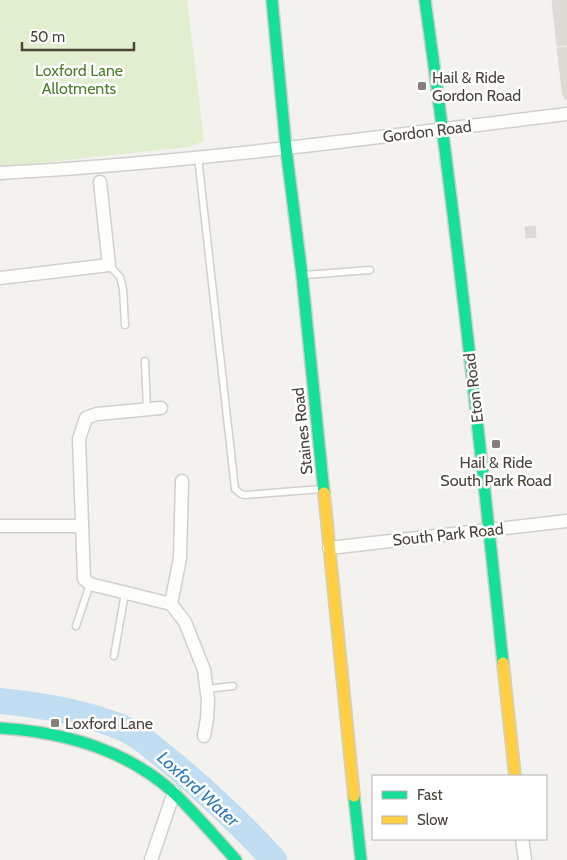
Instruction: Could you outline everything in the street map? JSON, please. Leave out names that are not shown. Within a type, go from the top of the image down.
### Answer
[{"type":"street","name":"Staines Road","points":[[272,0],[286,148],[302,275],[361,860]]},
{"type":"street","name":"Eton Road","points":[[425,0],[443,129],[516,775]]},
{"type":"street","name":"Gordon Road","points":[[0,173],[97,168],[286,148],[567,114]]},
{"type":"street","points":[[0,278],[109,265],[100,182]]},
{"type":"street","points":[[161,408],[96,414],[86,418],[79,439],[84,579],[90,584],[171,604],[184,622],[204,670],[207,689],[207,719],[204,736]]},
{"type":"street","points":[[171,604],[180,558],[182,481]]},
{"type":"street","name":"South Park Road","points":[[329,548],[567,521]]},
{"type":"street","points":[[0,526],[81,526]]},
{"type":"street","points":[[0,728],[26,728],[56,733],[98,746],[124,757],[174,792],[236,860]]},
{"type":"street","points":[[151,860],[174,792]]},
{"type":"street","points":[[522,840],[525,860]]},
{"type":"lane","points":[[198,157],[235,489],[245,495],[324,489]]},
{"type":"lane","points":[[109,265],[120,277],[123,290],[125,325]]},
{"type":"lane","points":[[302,275],[370,270]]},
{"type":"lane","points":[[145,361],[148,410]]},
{"type":"lane","points":[[76,626],[90,584]]},
{"type":"lane","points":[[114,656],[125,593]]},
{"type":"lane","points":[[207,689],[233,686]]},
{"type":"green space","name":"Loxford Lane Allotments","points":[[0,0],[187,0],[204,141],[188,147],[0,167]]},
{"type":"building","points":[[552,0],[567,0],[567,45],[557,46]]},
{"type":"building","points":[[567,47],[567,99],[565,99],[563,96],[557,48]]},
{"type":"building","points":[[535,226],[536,237],[526,238],[525,227]]},
{"type":"waterway","name":"Loxford Water","points":[[0,701],[73,712],[123,728],[138,736],[199,786],[274,860]]},
{"type":"traffic: fast","points":[[272,0],[286,148],[302,275],[324,493]]},
{"type":"traffic: fast","points":[[425,0],[467,332],[503,663]]},
{"type":"traffic: fast","points":[[0,728],[24,730],[71,739],[115,754],[136,765],[174,793],[236,860]]},
{"type":"traffic: fast","points":[[354,796],[361,860]]},
{"type":"traffic: slow","points":[[324,493],[354,796]]},
{"type":"traffic: slow","points":[[503,663],[515,775]]},
{"type":"place","name":"Hail & Ride Gordon Road","points":[[422,86]]},
{"type":"place","name":"Hail & Ride South Park Road","points":[[496,444]]},
{"type":"place","name":"Loxford Lane","points":[[55,723]]}]
